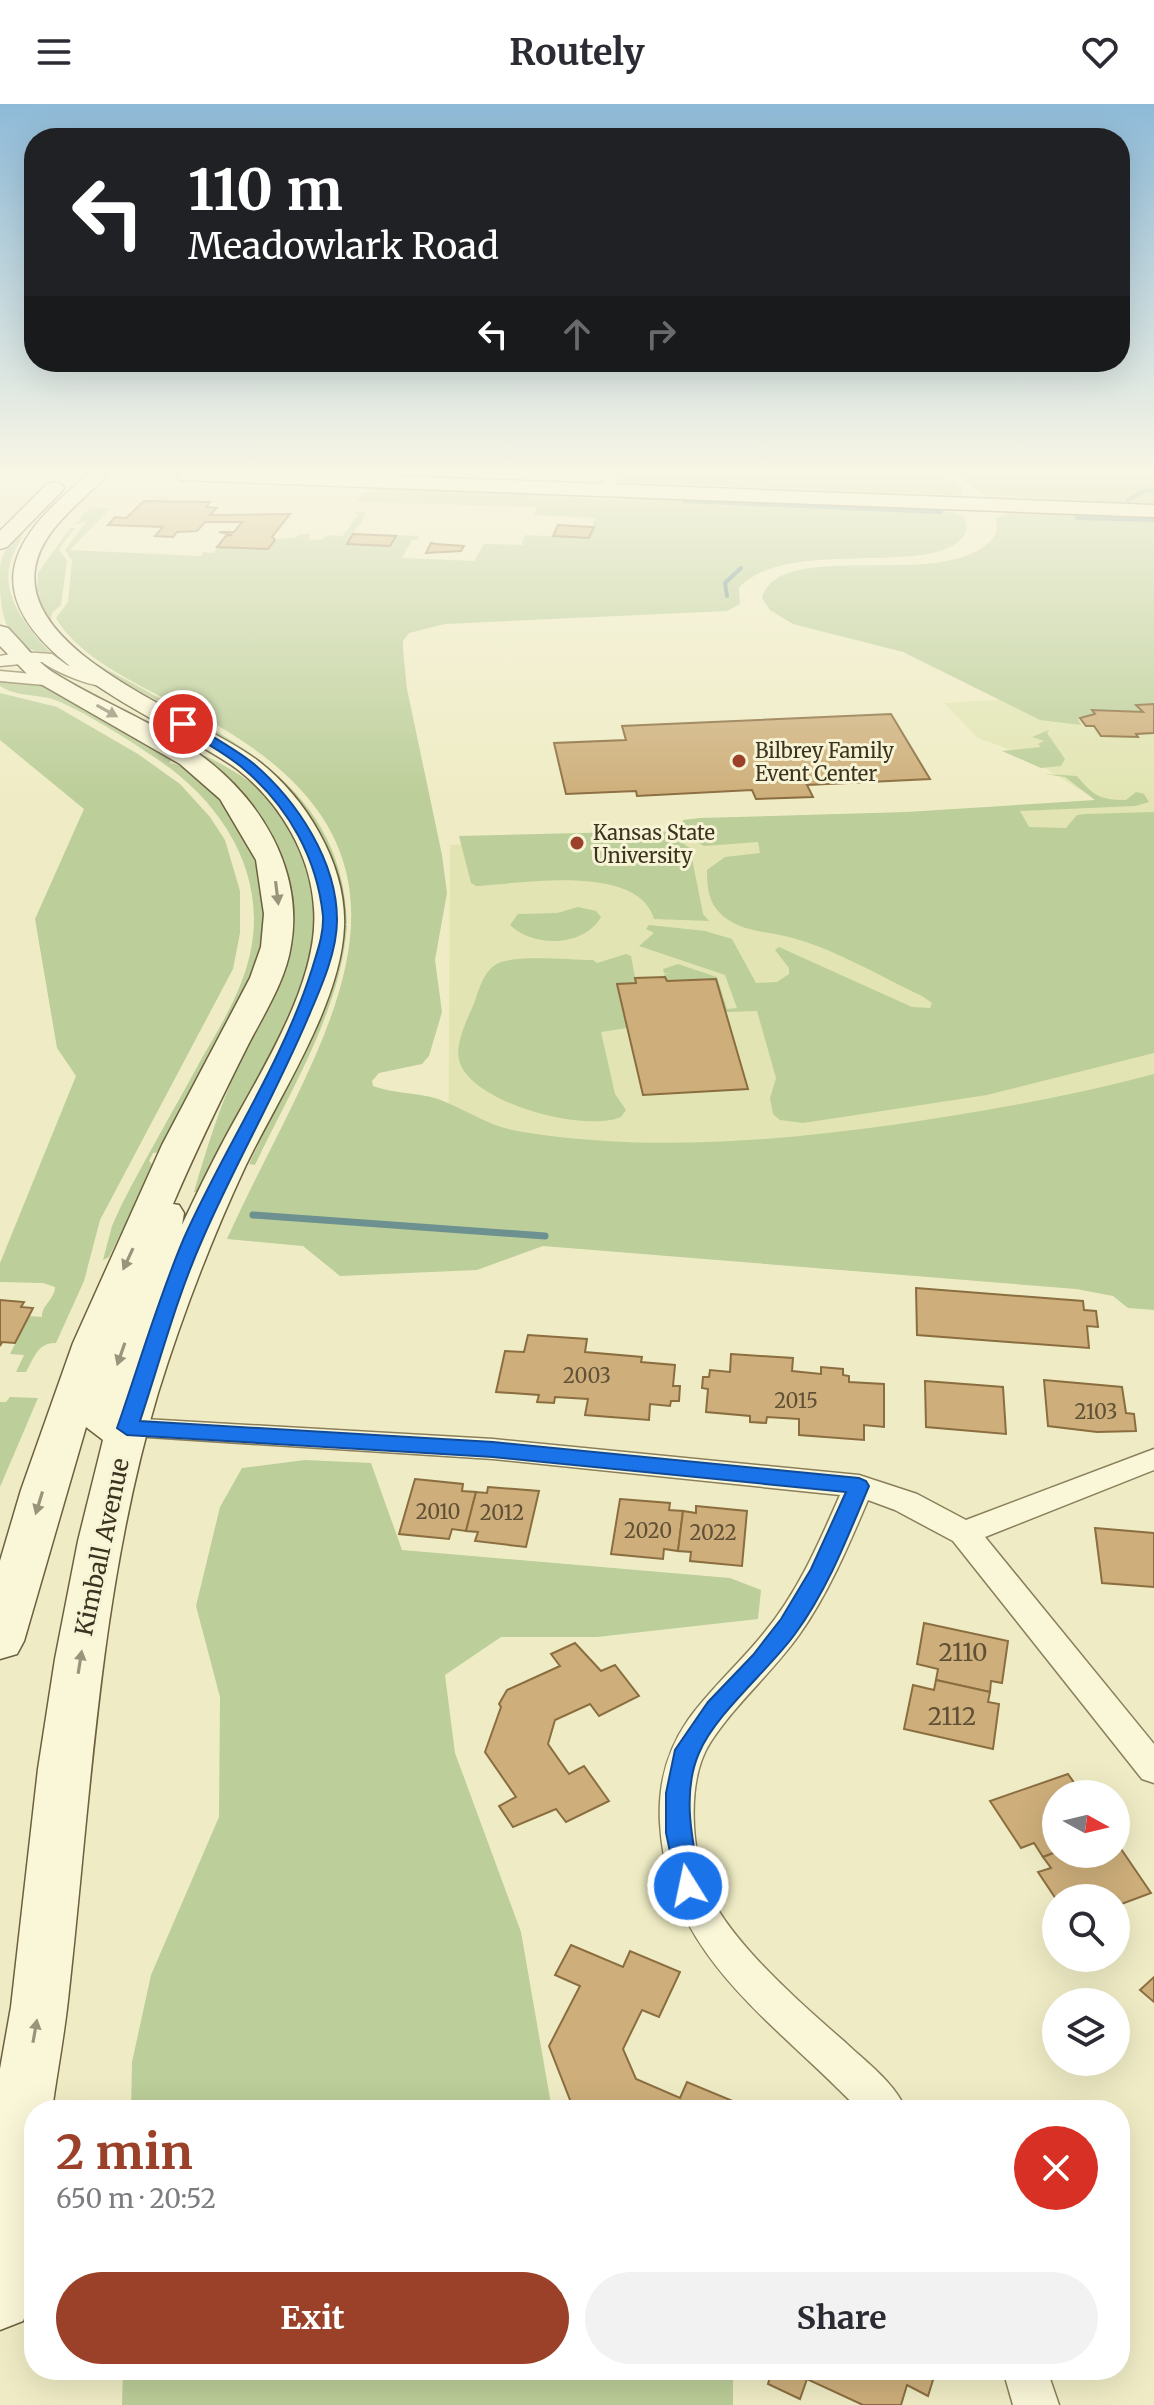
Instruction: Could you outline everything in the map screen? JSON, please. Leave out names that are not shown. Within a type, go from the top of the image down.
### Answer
[{"type":"main road","name":"Kimball Avenue","points":[[0,2298],[7,2110],[41,1995],[67,1739],[89,1604],[127,1428],[193,1239],[314,987],[327,943],[330,920],[324,876],[317,857],[301,825],[272,788],[230,752],[74,660],[43,630],[29,609],[23,581]]},
{"type":"main road","points":[[0,1641],[79,1380],[118,1282],[180,1145],[266,978],[276,947],[279,914],[276,883],[257,834],[230,794],[165,744],[55,681],[5,657]]},
{"type":"main road","points":[[127,1428],[112,1428],[102,1419],[103,1406],[157,1260],[180,1145]]},
{"type":"street","points":[[5,657],[46,657],[61,668],[109,683]]},
{"type":"street","points":[[127,1428],[493,1449],[859,1486],[906,1502],[964,1533],[1154,1769]]},
{"type":"street","points":[[964,1533],[1154,1459]]},
{"type":"street","points":[[859,1486],[822,1571],[789,1625],[761,1661],[716,1709],[687,1750],[678,1793],[678,1833],[688,1886],[712,1932],[742,1971],[876,2100]]},
{"type":"street","points":[[1028,2380],[1036,2405]]},
{"type":"green space","points":[[0,581],[9,581],[13,600],[26,624],[51,653],[36,651],[16,639],[9,630],[2,606]]},
{"type":"green space","points":[[38,581],[64,581],[61,605],[52,613],[51,620],[72,644],[92,660],[250,753],[307,806],[327,839],[341,878],[347,924],[341,924],[337,880],[324,841],[303,808],[275,778],[208,730],[90,662],[52,627],[37,595],[41,594],[37,592]]},
{"type":"green space","points":[[70,581],[749,581],[739,588],[740,604],[727,611],[445,624],[409,633],[403,641],[407,689],[442,855],[447,893],[435,960],[442,1012],[429,1056],[422,1064],[379,1073],[372,1081],[373,1086],[438,1099],[506,1129],[564,1137],[657,1143],[799,1136],[925,1120],[1057,1097],[1154,1074],[1154,1310],[1128,1308],[1113,1296],[1076,1289],[543,1246],[477,1270],[340,1276],[303,1246],[227,1239],[328,1026],[347,959],[350,894],[331,833],[285,774],[206,719],[124,677],[84,650],[56,618],[68,602]]},
{"type":"green space","points":[[774,581],[1154,581],[1154,704],[1137,705],[1143,712],[1093,710],[1095,714],[1078,719],[1081,725],[1040,720],[903,652],[793,624],[770,610],[762,598]]},
{"type":"green space","points":[[0,680],[48,687],[161,752],[172,760],[169,763],[195,775],[232,817],[254,858],[260,881],[265,927],[255,974],[216,1040],[162,1152],[153,1153],[149,1161],[154,1166],[109,1257],[103,1260],[121,1206],[242,981],[254,924],[252,896],[246,868],[235,843],[220,819],[180,776],[84,714],[58,701],[7,690],[0,686]]},
{"type":"green space","points":[[1154,691],[1154,1081],[448,1231],[450,845],[1106,806],[1024,755],[978,738],[944,703]]},
{"type":"green space","points":[[0,693],[57,707],[138,754],[180,784],[210,817],[225,840],[240,891],[240,933],[233,969],[100,1220],[84,1281],[56,1343],[41,1348],[26,1372],[16,1372],[24,1355],[10,1354],[29,1316],[42,1317],[55,1287],[43,1283],[0,1282],[0,1263],[76,1076],[57,1048],[35,919],[84,809],[0,740]]},
{"type":"green space","points":[[1049,730],[1047,733],[1065,759],[1061,766],[1041,768],[1002,751],[1041,747],[1038,744],[1044,741],[1032,737]]},
{"type":"green space","points":[[206,756],[264,794],[292,834],[309,882],[313,937],[300,989],[202,1193],[194,1192],[208,1144],[238,1066],[279,984],[290,949],[293,917],[290,886],[281,858],[267,831],[226,781],[199,758]]},
{"type":"green space","points":[[1044,774],[1077,776],[1092,792],[1109,799],[1126,800],[1136,792],[1144,794],[1149,802],[1135,806],[1020,811],[1029,827],[1066,828],[1077,815],[1085,814],[1154,812],[1154,1053],[987,1095],[803,1123],[780,1120],[773,1114],[770,1098],[776,1078],[757,1011],[726,1012],[715,979],[667,981],[664,974],[671,974],[664,973],[663,969],[678,964],[717,977],[727,1009],[737,1008],[725,975],[639,946],[654,933],[646,929],[649,925],[705,931],[732,939],[756,983],[777,982],[789,974],[789,968],[775,950],[779,947],[912,1007],[930,1008],[932,1003],[922,996],[835,953],[731,922],[715,907],[710,897],[707,870],[725,857],[760,853],[758,842],[704,846],[675,829],[682,828],[683,820],[700,818],[906,812],[1095,800],[1065,777]]},
{"type":"green space","points":[[664,831],[690,848],[703,914],[709,921],[654,919],[644,901],[625,890],[602,883],[575,880],[476,886],[471,883],[459,836]]},
{"type":"green space","points":[[578,907],[596,911],[601,917],[593,927],[571,939],[532,938],[510,925],[518,914],[557,913]]},
{"type":"green space","points":[[340,925],[347,925],[343,957],[325,1018],[255,1165],[249,1164],[291,1076]]},
{"type":"green space","points":[[626,954],[631,956],[636,983],[617,985],[627,1028],[601,1032],[615,1094],[626,1110],[621,1117],[582,1121],[530,1111],[484,1089],[468,1075],[459,1060],[460,1038],[481,984],[495,965],[533,958],[593,960],[597,963]]},
{"type":"green space","points":[[10,1397],[38,1398],[0,1487],[0,1402],[6,1402]]},
{"type":"green space","points":[[305,1460],[371,1463],[402,1550],[730,1578],[761,1590],[758,1619],[597,1637],[501,1637],[445,1675],[455,1753],[521,1932],[550,2100],[131,2100],[132,2062],[151,1975],[219,1817],[220,1697],[196,1606],[220,1507],[242,1468]]},
{"type":"green space","points":[[123,2380],[733,2380],[733,2405],[122,2405]]},
{"type":"building","points":[[1154,704],[1154,733],[1136,734],[1138,737],[1101,736],[1094,726],[1086,726],[1080,718],[1095,714],[1092,710],[1143,712],[1136,705]]},
{"type":"building","name":"Bilbrey Family Event Center","points":[[891,714],[930,779],[807,785],[813,797],[756,799],[752,790],[637,796],[636,791],[566,794],[554,743],[626,740],[622,726]]},
{"type":"building","points":[[665,977],[667,981],[716,979],[748,1089],[643,1095],[617,984],[636,983],[635,978]]},
{"type":"building","points":[[916,1288],[1083,1301],[1084,1310],[1096,1311],[1098,1327],[1087,1326],[1089,1348],[917,1335]]},
{"type":"building","points":[[0,1300],[24,1302],[21,1307],[33,1308],[15,1343],[2,1342],[0,1346]]},
{"type":"building","points":[[528,1335],[587,1339],[585,1352],[642,1357],[641,1362],[675,1365],[673,1386],[680,1386],[679,1401],[671,1401],[670,1406],[650,1404],[649,1420],[585,1415],[588,1399],[555,1397],[554,1403],[537,1402],[539,1395],[496,1392],[505,1351],[524,1352]]},
{"type":"building","points":[[731,1354],[793,1358],[792,1371],[821,1374],[821,1367],[843,1369],[843,1375],[849,1376],[849,1382],[884,1384],[884,1427],[864,1425],[864,1440],[799,1435],[799,1419],[767,1417],[766,1423],[750,1422],[750,1416],[706,1412],[708,1389],[702,1388],[703,1377],[709,1377],[710,1370],[730,1372]]},
{"type":"building","points":[[1044,1380],[1122,1387],[1126,1413],[1134,1414],[1136,1431],[1097,1432],[1048,1426]]},
{"type":"building","points":[[925,1381],[1003,1387],[1006,1434],[926,1427]]},
{"type":"building","points":[[415,1479],[463,1484],[462,1491],[476,1492],[466,1531],[452,1529],[449,1539],[399,1534]]},
{"type":"building","points":[[488,1487],[539,1491],[526,1547],[475,1541],[478,1532],[466,1531],[476,1492],[487,1493]]},
{"type":"building","points":[[620,1499],[670,1503],[669,1510],[683,1511],[678,1551],[664,1549],[663,1559],[611,1554]]},
{"type":"building","points":[[696,1506],[747,1511],[742,1566],[690,1561],[691,1552],[678,1551],[683,1511],[696,1513]]},
{"type":"building","points":[[1095,1528],[1154,1533],[1154,1587],[1102,1583]]},
{"type":"building","points":[[924,1623],[1008,1641],[1002,1683],[991,1681],[990,1692],[936,1680],[938,1669],[917,1664]]},
{"type":"building","points":[[575,1643],[601,1671],[615,1665],[639,1696],[599,1716],[590,1704],[555,1720],[548,1744],[569,1774],[584,1766],[609,1801],[566,1822],[556,1809],[513,1827],[499,1806],[516,1797],[485,1752],[501,1707],[499,1704],[507,1690],[560,1666],[551,1654]]},
{"type":"building","points":[[936,1680],[990,1692],[988,1702],[999,1704],[993,1749],[904,1729],[913,1685],[934,1690]]},
{"type":"building","points":[[1068,1774],[1072,1780],[1051,1780]]},
{"type":"building","points":[[1042,1783],[1042,1855],[1034,1843],[1021,1848],[990,1801]]},
{"type":"building","points":[[1130,1862],[1151,1893],[1130,1901],[1130,1884],[1046,1884],[1038,1872],[1051,1868],[1130,1868]]},
{"type":"building","points":[[571,1945],[623,1967],[630,1951],[680,1972],[659,2017],[642,2010],[623,2049],[636,2079],[680,2098],[687,2082],[730,2100],[570,2100],[549,2046],[580,1986],[555,1975]]},
{"type":"building","points":[[1154,1977],[1154,2002],[1140,1990]]},
{"type":"building","points":[[769,2380],[807,2380],[800,2399],[768,2384]]},
{"type":"building","points":[[809,2380],[933,2380],[928,2396],[907,2385],[901,2405],[863,2405]]},
{"type":"waterway","points":[[727,581],[727,596]]},
{"type":"waterway","points":[[253,1215],[545,1236]]},
{"type":"place","name":"Bilbrey Family Event Center","points":[[739,761]]},
{"type":"place","name":"Kansas State University","points":[[577,843]]},
{"type":"route","points":[[183,724],[249,766],[290,810],[301,825],[324,876],[330,920],[327,943],[314,987],[193,1239],[127,1428],[493,1449],[859,1486],[822,1571],[789,1625],[761,1661],[716,1709],[687,1750],[678,1793],[678,1833],[688,1886]]}]
